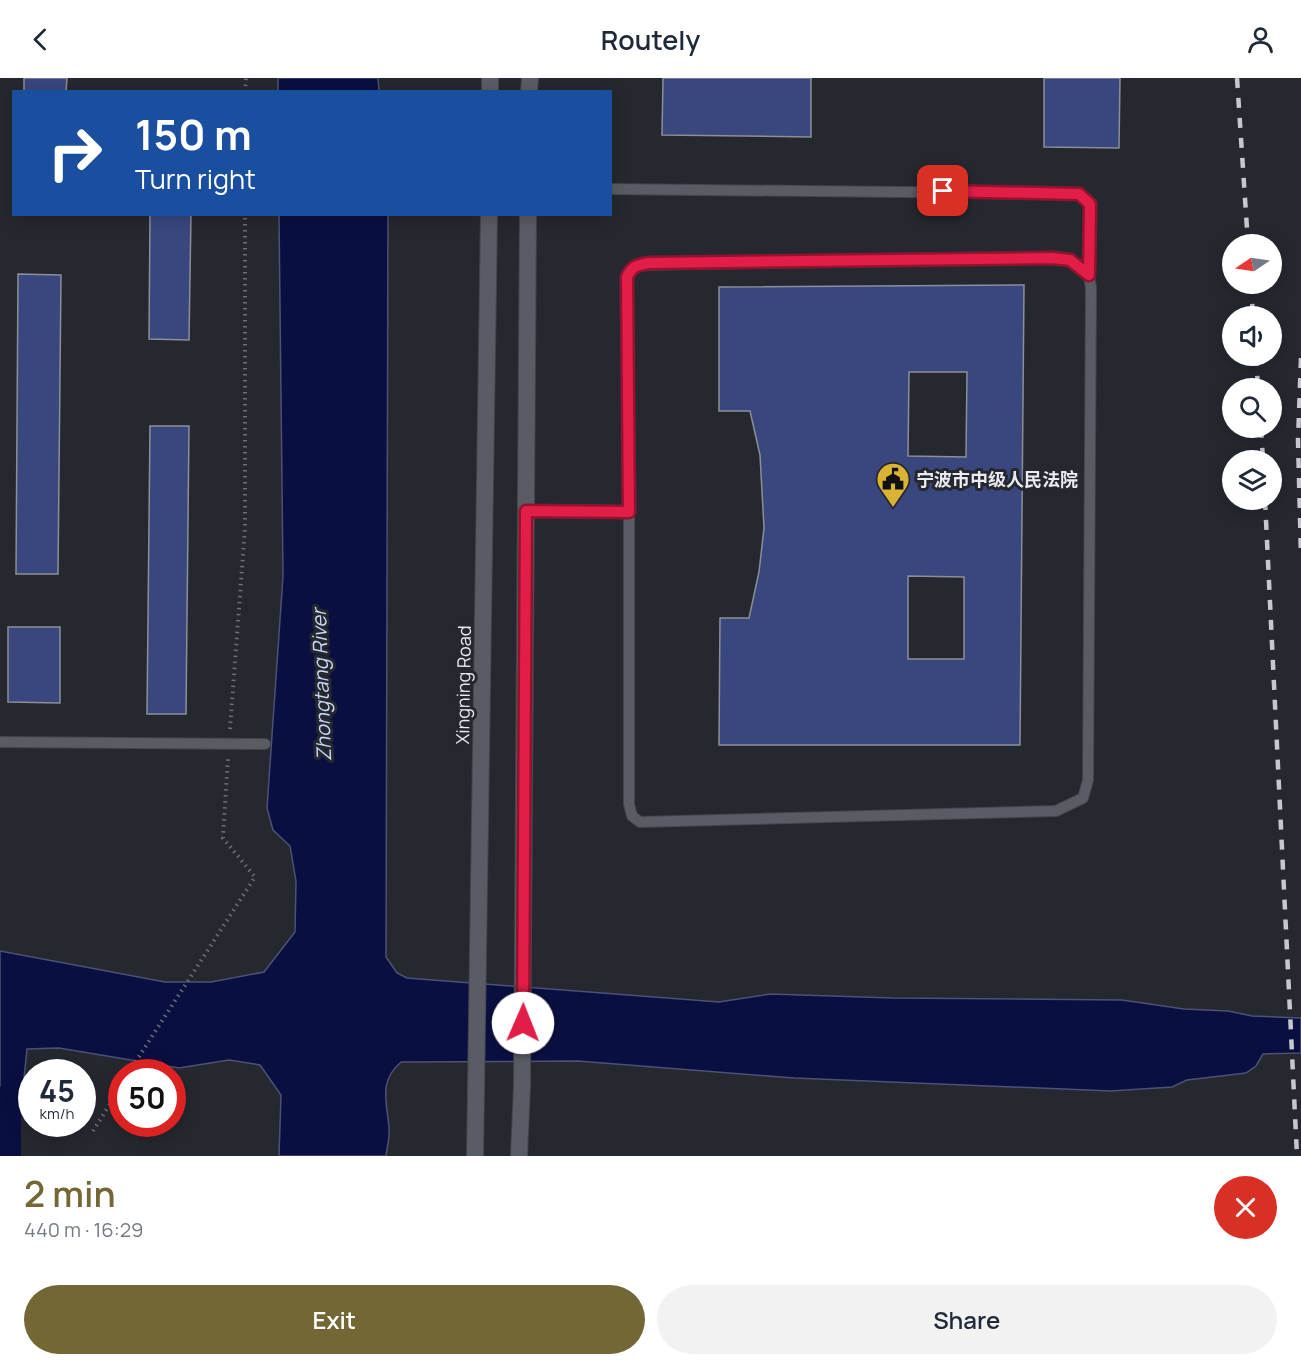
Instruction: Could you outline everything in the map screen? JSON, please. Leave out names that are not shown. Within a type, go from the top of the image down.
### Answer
[{"type":"main road","name":"Xingning Road","points":[[475,1156],[489,216]]},
{"type":"main road","points":[[519,1156],[524,940],[528,216]]},
{"type":"lane","points":[[612,189],[1079,194],[1090,204],[1088,780],[1083,798],[1056,811],[640,822],[632,816],[629,804],[627,277],[631,269],[637,265],[1052,258],[1070,260],[1089,275]]},
{"type":"lane","points":[[526,511],[629,512]]},
{"type":"lane","points":[[0,742],[265,744]]},
{"type":"path","points":[[137,1059],[255,877],[223,838],[244,528],[245,216]]},
{"type":"path","points":[[96,1126],[108,1107]]},
{"type":"water","points":[[278,78],[378,78],[379,90],[278,90]]},
{"type":"water","name":"Zhongtang River","points":[[279,216],[388,216],[386,957],[397,973],[407,978],[719,1002],[770,994],[893,998],[1122,1000],[1184,1009],[1228,1011],[1252,1016],[1301,1018],[1301,1053],[1263,1054],[1256,1066],[1246,1073],[1187,1080],[1172,1087],[1111,1091],[794,1078],[578,1061],[401,1062],[389,1077],[387,1085],[389,1138],[386,1156],[279,1156],[281,1095],[260,1065],[229,1060],[186,1067],[186,1059],[125,1059],[59,1048],[27,1049],[26,1059],[18,1059],[18,1128],[0,1128],[0,951],[165,982],[211,982],[264,972],[295,932],[296,881],[290,846],[273,830],[267,808],[283,576]]},
{"type":"building","points":[[24,78],[67,78],[66,90],[24,90]]},
{"type":"building","points":[[663,78],[811,78],[811,137],[662,135]]},
{"type":"building","points":[[1044,78],[1120,78],[1119,148],[1044,147]]},
{"type":"building","points":[[150,216],[191,216],[189,340],[149,339]]},
{"type":"building","points":[[18,274],[61,275],[58,574],[16,574]]},
{"type":"building","name":"宁波市中级人民法院","points":[[1024,285],[1020,745],[719,745],[720,618],[749,618],[759,572],[764,528],[760,455],[750,411],[719,411],[719,287]],"holes":[[[909,372],[967,372],[966,457],[908,456]],[[908,576],[964,577],[964,659],[908,659]]]},
{"type":"building","points":[[150,426],[189,426],[186,714],[147,714]]},
{"type":"building","points":[[8,627],[60,627],[60,703],[8,702]]},
{"type":"waterway","points":[[9,1095],[9,1156]]},
{"type":"railway","points":[[1237,78],[1247,234]]},
{"type":"railway","points":[[1252,294],[1252,306]]},
{"type":"railway","points":[[1301,358],[1298,440],[1301,558]]},
{"type":"railway","points":[[1257,366],[1257,378]]},
{"type":"railway","points":[[1262,438],[1262,450]]},
{"type":"railway","points":[[1265,510],[1297,1156]]},
{"type":"place","name":"宁波市中级人民法院","points":[[893,508]]},
{"type":"route","points":[[523,1023],[526,511],[629,512],[627,277],[631,269],[637,265],[649,263],[1052,258],[1070,260],[1089,275],[1090,204],[1079,194],[943,191]]}]
